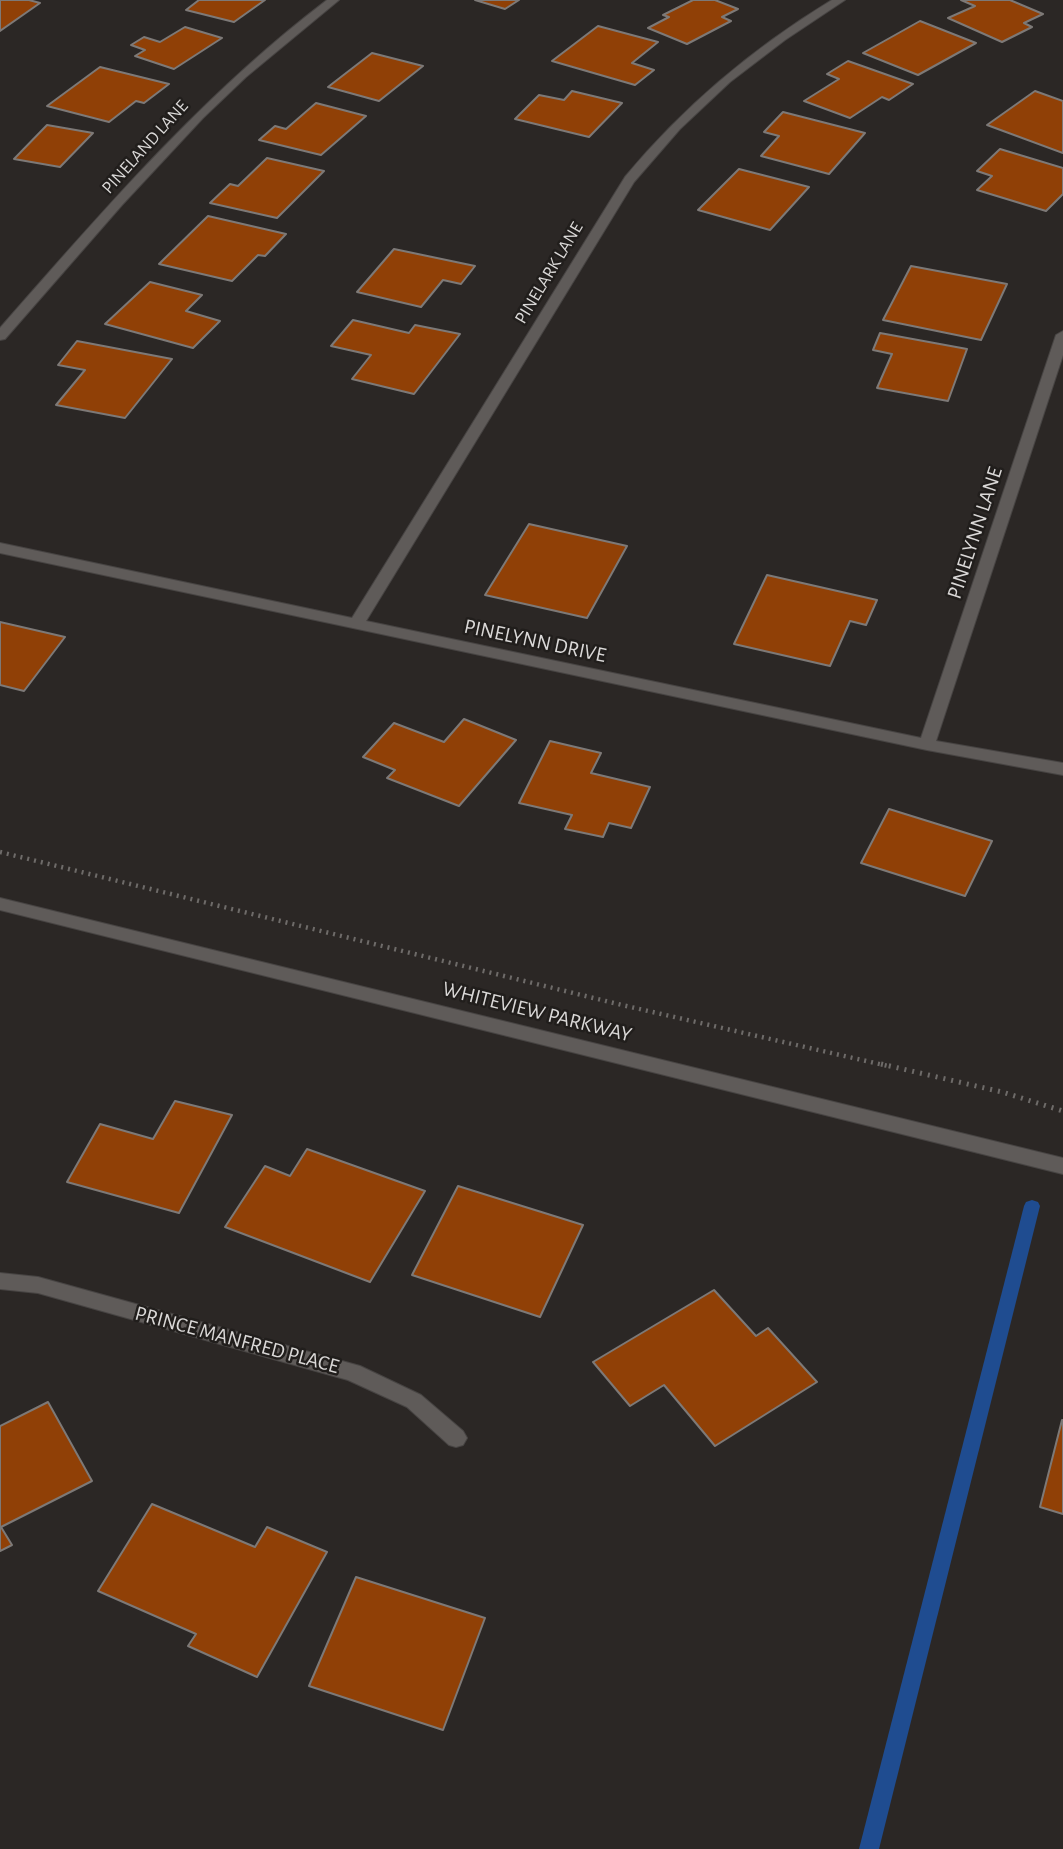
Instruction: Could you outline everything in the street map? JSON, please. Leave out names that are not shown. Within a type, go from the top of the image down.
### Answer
[{"type":"street","name":"PINELAND LANE","points":[[0,336],[208,104],[259,58],[334,0]]},
{"type":"street","name":"PINELARK LANE","points":[[356,624],[629,180],[661,141],[723,79],[793,28],[840,0]]},
{"type":"street","name":"PINELYNN LANE","points":[[927,745],[1063,335]]},
{"type":"street","name":"PINELYNN DRIVE","points":[[0,548],[927,745],[1063,769]]},
{"type":"street","name":"WHITEVIEW PARKWAY","points":[[0,904],[1063,1166]]},
{"type":"street","name":"PRINCE MANFRED PLACE","points":[[0,1280],[38,1285],[353,1372],[414,1401],[456,1438]]},
{"type":"path","points":[[0,852],[622,1005],[1002,1092],[1063,1111]]},
{"type":"building","points":[[0,0],[29,0],[40,3],[0,31]]},
{"type":"building","points":[[199,0],[265,0],[234,22],[186,10]]},
{"type":"building","points":[[475,0],[519,0],[505,9]]},
{"type":"building","points":[[693,0],[715,0],[738,9],[722,17],[731,21],[687,44],[648,28],[669,17],[663,15]]},
{"type":"building","points":[[961,0],[1010,0],[1043,14],[1024,23],[1032,27],[1002,42],[948,18],[975,6]]},
{"type":"building","points":[[920,21],[976,43],[918,75],[863,53]]},
{"type":"building","points":[[598,26],[658,42],[632,63],[654,70],[635,85],[552,61]]},
{"type":"building","points":[[185,27],[222,38],[174,69],[135,56],[145,50],[131,45],[144,37],[160,42]]},
{"type":"building","points":[[372,53],[423,66],[379,101],[328,87]]},
{"type":"building","points":[[848,61],[913,84],[889,100],[882,97],[850,118],[804,101],[839,79],[827,74]]},
{"type":"building","points":[[100,67],[169,84],[144,103],[136,101],[109,122],[47,106]]},
{"type":"building","points":[[572,91],[622,103],[589,137],[515,119],[539,95],[564,100]]},
{"type":"building","points":[[1035,91],[1063,101],[1063,153],[987,125]]},
{"type":"building","points":[[316,103],[366,116],[321,155],[259,140],[275,126],[286,129]]},
{"type":"building","points":[[783,112],[865,133],[829,174],[761,156],[779,136],[764,132]]},
{"type":"building","points":[[47,125],[93,133],[60,167],[14,159]]},
{"type":"building","points":[[1000,149],[1063,168],[1063,194],[1046,211],[977,190],[992,176],[977,171]]},
{"type":"building","points":[[267,158],[324,171],[277,218],[210,203],[230,184],[238,186]]},
{"type":"building","points":[[739,169],[809,187],[770,230],[698,210]]},
{"type":"building","points":[[208,216],[286,234],[265,256],[258,255],[232,281],[159,264]]},
{"type":"building","points":[[394,249],[475,266],[461,284],[443,280],[421,307],[357,292]]},
{"type":"building","points":[[911,266],[1007,284],[981,340],[883,320]]},
{"type":"building","points":[[150,282],[202,295],[186,311],[220,321],[193,348],[105,324]]},
{"type":"building","points":[[353,320],[409,333],[415,325],[460,334],[414,394],[352,379],[371,355],[331,346]]},
{"type":"building","points":[[880,333],[967,349],[948,401],[877,388],[892,354],[873,350]]},
{"type":"building","points":[[77,341],[172,359],[125,418],[56,405],[85,370],[58,365]]},
{"type":"building","points":[[529,524],[627,546],[587,618],[485,595]]},
{"type":"building","points":[[767,575],[877,600],[866,625],[850,621],[830,666],[734,644]]},
{"type":"building","points":[[0,622],[65,637],[24,691],[0,685]]},
{"type":"building","points":[[464,719],[516,740],[459,806],[387,778],[395,770],[363,757],[394,723],[444,742]]},
{"type":"building","points":[[550,741],[601,753],[591,773],[650,787],[631,828],[609,823],[603,837],[565,829],[572,815],[519,803]]},
{"type":"building","points":[[889,809],[992,841],[965,896],[861,863]]},
{"type":"building","points":[[175,1101],[232,1115],[179,1213],[67,1182],[100,1124],[153,1139]]},
{"type":"building","points":[[307,1149],[425,1191],[370,1282],[225,1227],[265,1166],[290,1176]]},
{"type":"building","points":[[458,1186],[583,1225],[540,1317],[412,1275]]},
{"type":"building","points":[[714,1290],[756,1336],[768,1328],[817,1382],[715,1446],[664,1385],[630,1406],[593,1362]]},
{"type":"building","points":[[48,1402],[92,1481],[1,1527],[12,1545],[0,1551],[0,1426]]},
{"type":"building","points":[[1063,1420],[1063,1514],[1040,1507]]},
{"type":"building","points":[[152,1504],[255,1547],[267,1527],[327,1552],[257,1677],[188,1646],[196,1634],[98,1591]]},
{"type":"building","points":[[356,1577],[485,1618],[443,1730],[309,1686]]},
{"type":"waterway","points":[[869,1849],[1032,1206]]}]
